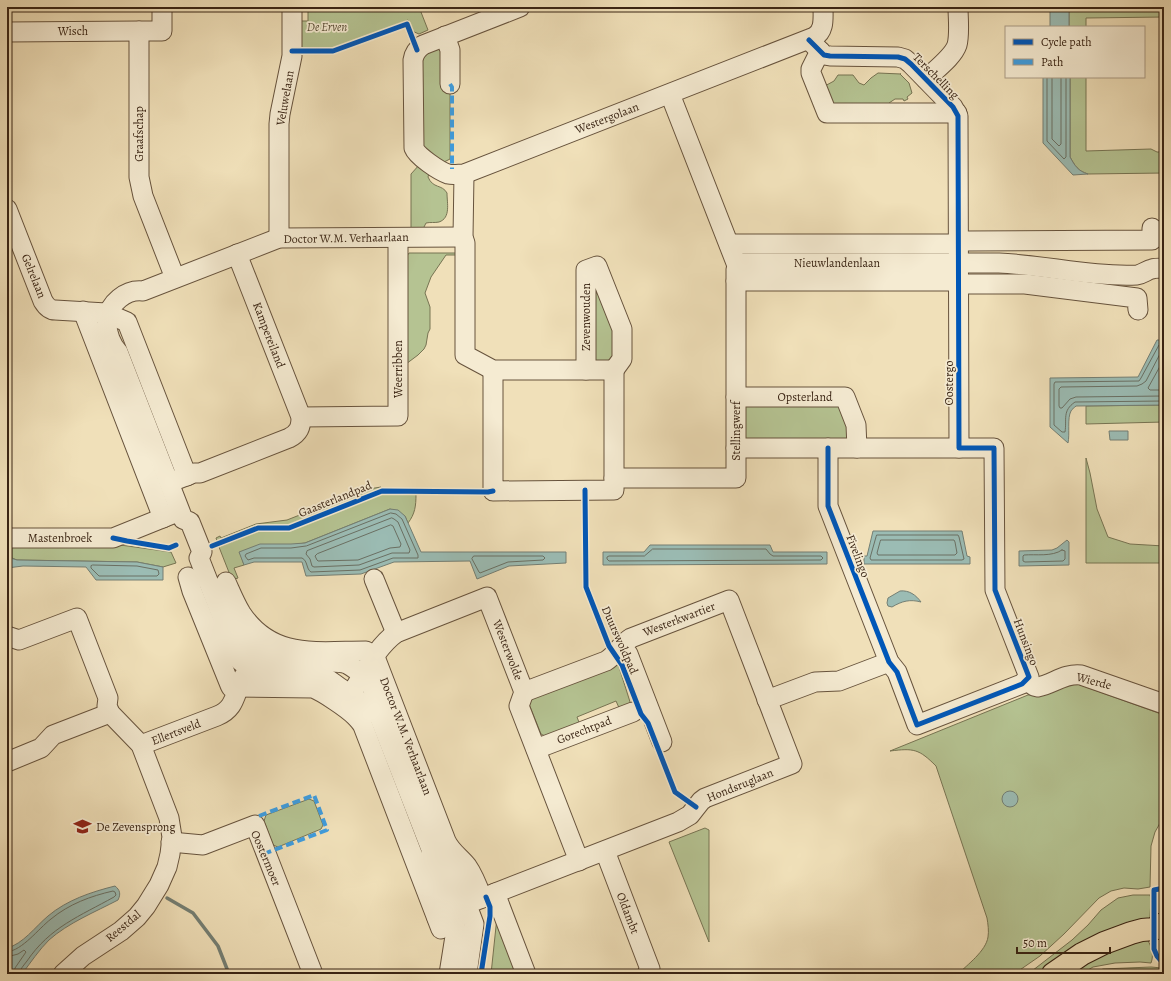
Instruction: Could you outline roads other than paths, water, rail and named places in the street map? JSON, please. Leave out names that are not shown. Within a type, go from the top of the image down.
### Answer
[{"type":"main road","points":[[1053,974],[1082,954],[1104,943],[1131,933],[1161,928]]},
{"type":"street","points":[[139,31],[162,31],[162,7]]},
{"type":"street","name":"Veluwelaan","points":[[280,238],[278,124],[292,56],[292,7]]},
{"type":"street","points":[[493,370],[493,491],[614,490],[614,370],[493,370],[465,356],[465,243],[463,237],[464,174],[448,174],[418,155],[413,147],[413,60],[414,54],[417,50],[423,44],[520,7]]},
{"type":"street","name":"Westergolaan","points":[[464,174],[670,94],[814,45],[817,35],[822,29],[823,7]]},
{"type":"street","name":"Terschelling","points":[[926,79],[952,54],[956,47],[958,40],[958,7]]},
{"type":"street","name":"Wisch","points":[[7,32],[139,31]]},
{"type":"street","name":"Graafschap","points":[[139,31],[140,183],[143,196],[175,278]]},
{"type":"street","points":[[445,36],[450,50],[450,84]]},
{"type":"street","name":"Terschelling","points":[[814,45],[824,55],[834,57],[902,57],[910,62],[957,113],[959,121],[959,242]]},
{"type":"street","name":"Terschelling","points":[[814,45],[811,73],[827,113],[957,113]]},
{"type":"street","points":[[670,94],[729,244],[736,272]]},
{"type":"street","name":"Gelrelaan","points":[[7,209],[46,306],[52,310],[106,312],[116,317]]},
{"type":"street","name":"Nieuwlandenlaan","points":[[729,244],[941,244],[965,241],[1152,240],[1152,228]]},
{"type":"street","name":"Doctor W.M. Verhaarlaan","points":[[176,516],[169,482],[118,352],[114,348],[108,332],[107,323],[116,317],[114,304],[124,295],[136,290],[143,291],[280,238],[463,237]]},
{"type":"street","name":"Weerribben","points":[[306,417],[398,416],[398,238]]},
{"type":"street","points":[[959,242],[959,283]]},
{"type":"street","name":"Kampereiland","points":[[237,254],[306,417]]},
{"type":"street","name":"Nieuwlandenlaan","points":[[736,272],[988,263],[1017,264],[1093,274],[1140,275],[1151,280],[1164,281]]},
{"type":"street","name":"Zevenwouden","points":[[586,370],[586,270],[597,266],[622,329],[622,359],[614,370]]},
{"type":"street","name":"Nieuwlandenlaan","points":[[1140,275],[1152,269],[1164,268]]},
{"type":"street","name":"Nieuwlandenlaan","points":[[736,272],[949,281],[964,284],[1026,284],[1138,298],[1138,310]]},
{"type":"street","name":"Stellingwerf","points":[[614,478],[736,478],[736,272]]},
{"type":"street","name":"Oostergo","points":[[959,283],[959,448]]},
{"type":"street","name":"Doctor W.M. Verhaarlaan","points":[[83,311],[180,524],[193,556],[199,558],[223,619],[222,626],[232,652],[241,662],[279,645],[294,650],[306,651],[366,651],[375,657],[446,841],[451,850],[470,872],[456,930],[449,974]]},
{"type":"street","points":[[116,317],[127,322],[187,476]]},
{"type":"street","name":"Opsterland","points":[[736,397],[845,397],[856,425],[857,448]]},
{"type":"street","points":[[169,482],[194,473],[200,473],[294,436],[306,417]]},
{"type":"street","points":[[736,448],[959,448]]},
{"type":"street","name":"Fivelingo","points":[[828,448],[828,506],[889,662]]},
{"type":"street","name":"Hunsingo","points":[[889,662],[897,672],[917,724],[1015,687],[1022,684],[1029,677],[995,590],[994,448],[959,448]]},
{"type":"street","name":"Mastenbroek","points":[[7,538],[113,538],[176,516]]},
{"type":"street","points":[[374,579],[396,633]]},
{"type":"street","points":[[187,582],[231,687],[239,687],[242,679],[259,654]]},
{"type":"street","name":"Doctor W.M. Verhaarlaan","points":[[232,589],[240,612],[257,633],[260,671],[273,673],[314,673],[326,678],[379,716]]},
{"type":"street","name":"Westerwolde","points":[[350,694],[375,657],[390,638],[396,633],[487,597],[524,692],[519,706],[579,861]]},
{"type":"street","name":"Westerkwartier","points":[[524,692],[606,661],[627,640],[635,636],[729,600]]},
{"type":"street","name":"Hondsruglaan","points":[[462,909],[685,819],[705,798],[792,764],[729,600]]},
{"type":"street","points":[[7,762],[41,748],[53,735],[110,713],[107,706],[108,698],[77,618],[15,638]]},
{"type":"street","name":"Duurswoldpad","points":[[621,647],[628,654],[662,742]]},
{"type":"street","name":"Doctor W.M. Verhaarlaan","points":[[259,654],[268,658],[284,661],[342,663],[352,667],[370,685],[379,705],[379,716],[431,850],[438,853],[456,877],[462,890],[462,909]]},
{"type":"street","points":[[767,700],[815,682],[834,682],[842,680],[889,662]]},
{"type":"street","name":"Wierde","points":[[1026,680],[1038,687],[1072,674],[1081,675],[1164,704]]},
{"type":"street","name":"Doctor W.M. Verhaarlaan","points":[[239,687],[313,688],[356,716],[363,726],[462,909],[474,924],[467,974]]},
{"type":"street","name":"Ellertsveld","points":[[110,713],[142,745],[225,712],[232,705],[239,687]]},
{"type":"street","name":"Gorechtpad","points":[[536,749],[633,712]]},
{"type":"street","points":[[142,745],[169,818],[171,842]]},
{"type":"street","name":"Oostermoer","points":[[171,842],[203,845],[255,825],[313,974]]},
{"type":"street","name":"Reestdal","points":[[63,974],[83,956],[121,930],[141,911],[152,896],[163,875],[168,862],[171,842]]},
{"type":"street","name":"Oldambt","points":[[605,851],[650,968],[647,974]]},
{"type":"street","points":[[462,909],[526,974]]},
{"type":"water","points":[[1050,7],[1069,7],[1069,26],[1050,26]]},
{"type":"water","points":[[1043,78],[1070,78],[1070,157],[1077,168],[1088,174],[1073,175],[1043,143]]},
{"type":"water","points":[[1157,340],[1164,340],[1164,405],[1076,406],[1071,410],[1070,414],[1068,443],[1050,427],[1050,378],[1138,377]]},
{"type":"water","points":[[1109,431],[1128,431],[1128,440],[1110,440]]},
{"type":"water","points":[[390,509],[398,510],[405,516],[421,552],[566,552],[566,563],[509,566],[477,579],[470,561],[394,562],[361,574],[306,576],[302,562],[254,562],[244,565],[239,552],[260,544],[305,543]]},
{"type":"water","points":[[873,531],[962,531],[967,556],[970,557],[970,564],[864,564],[864,556],[867,556]]},
{"type":"water","points":[[1067,540],[1069,542],[1069,565],[1019,566],[1019,551],[1052,550]]},
{"type":"water","points":[[650,545],[770,545],[773,552],[827,552],[827,564],[603,565],[603,552],[644,552]]},
{"type":"water","points":[[7,557],[17,560],[137,562],[163,567],[163,580],[96,580],[86,567],[23,566],[7,568]]},
{"type":"water","points":[[900,591],[906,591],[912,594],[921,602],[910,601],[899,603],[892,607],[888,606],[888,598]]},
{"type":"water","points":[[1007,791],[1013,791],[1018,796],[1016,805],[1013,807],[1007,807],[1002,802],[1002,796]]},
{"type":"water","points":[[115,886],[120,892],[118,900],[82,918],[56,934],[42,948],[22,974],[7,974],[7,948],[24,939],[48,916],[63,905],[88,894]]},
{"type":"waterway","points":[[167,898],[193,913],[218,946],[229,974]]},
{"type":"place","name":"De Zevensprong","points":[[83,827]]},
{"type":"park label","name":"De Erven","points":[[327,27]]}]
